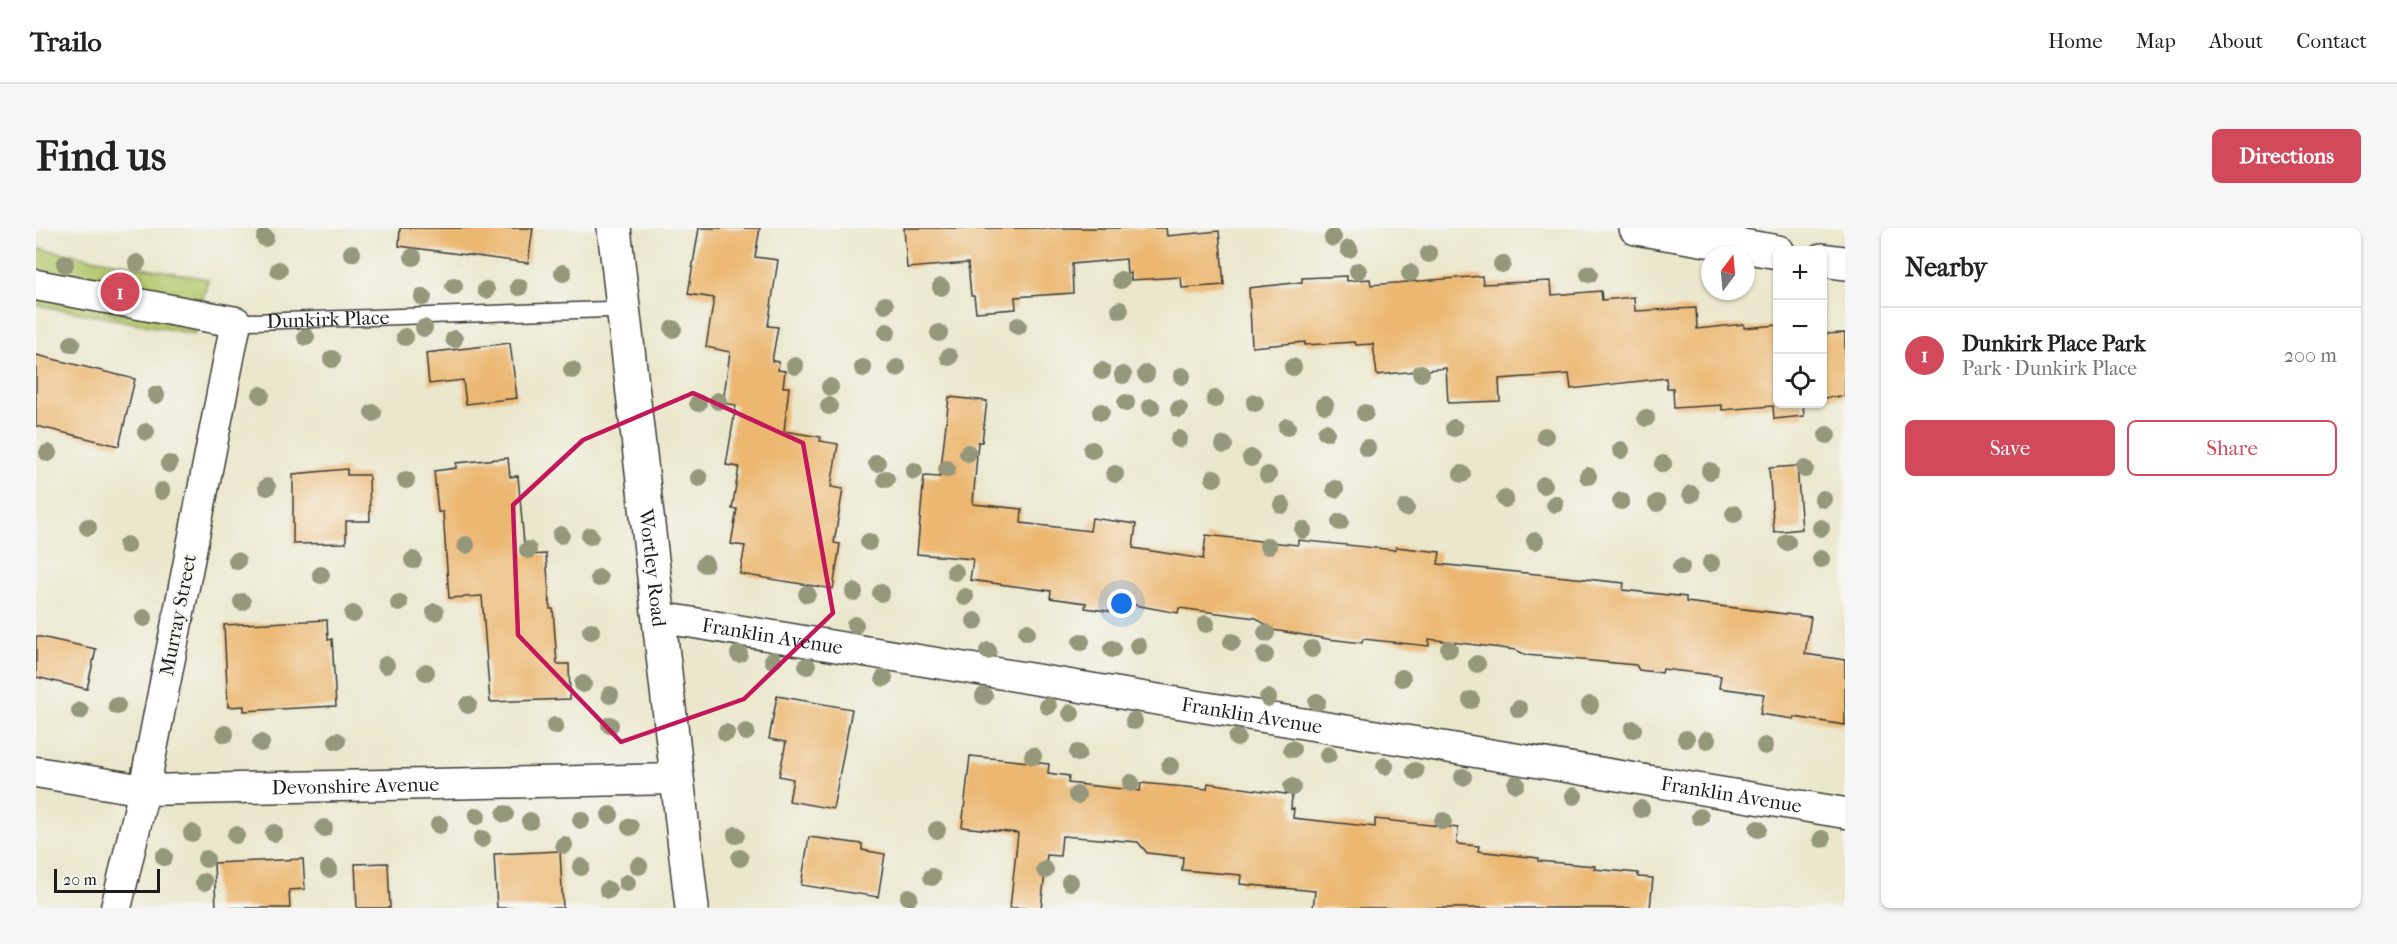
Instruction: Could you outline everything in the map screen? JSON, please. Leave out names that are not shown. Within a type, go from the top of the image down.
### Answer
[{"type":"street","name":"Wortley Road","points":[[614,228],[692,908]]},
{"type":"street","points":[[1636,228],[1773,251]]},
{"type":"street","points":[[1827,261],[1845,263]]},
{"type":"street","name":"Dunkirk Place","points":[[36,285],[236,321]]},
{"type":"street","name":"Murray Street","points":[[116,908],[144,790],[236,321]]},
{"type":"street","name":"Franklin Avenue","points":[[658,617],[1845,813]]},
{"type":"street","name":"Devonshire Avenue","points":[[36,772],[144,790],[677,779]]},
{"type":"lane","name":"Dunkirk Place","points":[[236,321],[623,309]]},
{"type":"highlighted area","points":[[693,393],[803,443],[833,613],[744,699],[621,742],[518,635],[513,505],[583,440]]},
{"type":"green space","points":[[36,248],[208,279],[194,334],[36,305]]},
{"type":"building","points":[[400,228],[533,228],[528,263],[399,246]]},
{"type":"building","points":[[699,228],[760,228],[755,257],[778,260],[768,326],[778,327],[772,361],[779,362],[778,370],[785,371],[783,387],[789,387],[784,431],[821,437],[820,441],[838,444],[831,487],[843,489],[834,543],[840,544],[833,589],[740,574],[745,546],[731,544],[737,509],[732,509],[739,467],[726,465],[736,405],[723,403],[730,352],[706,347],[714,298],[688,294]]},
{"type":"building","points":[[904,228],[1166,228],[1167,236],[1219,231],[1224,285],[1182,288],[1181,277],[1131,280],[1131,273],[1127,274],[1126,259],[1072,264],[1073,293],[1015,297],[1016,309],[976,312],[974,296],[971,296],[968,263],[907,268]]},
{"type":"building","points":[[1347,276],[1347,281],[1370,279],[1371,285],[1482,276],[1483,284],[1551,281],[1552,295],[1601,291],[1602,300],[1634,297],[1635,311],[1696,308],[1697,329],[1744,324],[1744,328],[1773,325],[1773,406],[1722,410],[1722,405],[1674,408],[1673,388],[1667,388],[1666,378],[1571,389],[1569,374],[1499,379],[1500,401],[1448,403],[1446,368],[1377,375],[1373,344],[1356,345],[1355,342],[1305,345],[1305,342],[1252,347],[1249,288],[1302,282],[1302,278]]},
{"type":"building","points":[[1845,333],[1845,396],[1827,398],[1827,334]]},
{"type":"building","points":[[510,343],[517,398],[466,404],[463,380],[429,384],[426,353]]},
{"type":"building","points":[[36,355],[135,379],[119,446],[36,426]]},
{"type":"building","points":[[949,397],[987,401],[982,442],[978,442],[973,504],[1022,509],[1021,523],[1090,531],[1092,518],[1136,524],[1133,548],[1203,559],[1206,535],[1298,545],[1298,540],[1440,552],[1438,564],[1624,583],[1623,590],[1686,597],[1686,602],[1811,617],[1805,654],[1845,660],[1845,725],[1760,714],[1764,694],[1719,688],[1721,676],[1663,669],[1662,673],[1639,670],[1636,665],[1526,655],[1516,650],[1429,639],[1429,646],[1363,639],[1362,643],[1328,639],[1273,630],[1256,618],[1179,608],[1178,613],[1123,603],[1122,613],[1085,608],[1086,603],[1050,598],[1051,591],[970,580],[973,559],[917,554],[924,476],[940,477]]},
{"type":"building","points":[[1773,408],[1803,408],[1804,416],[1774,419]]},
{"type":"building","points":[[508,458],[510,477],[518,476],[525,555],[546,554],[557,664],[569,664],[570,699],[490,702],[482,596],[449,598],[443,512],[438,512],[434,471],[456,468],[456,463]]},
{"type":"building","points":[[1797,466],[1802,529],[1774,532],[1769,468]]},
{"type":"building","points":[[347,469],[347,475],[369,475],[370,521],[346,521],[346,543],[293,544],[293,474]]},
{"type":"building","points":[[327,620],[328,640],[332,639],[336,706],[244,711],[244,706],[228,707],[224,625]]},
{"type":"building","points":[[36,636],[96,649],[87,689],[36,677]]},
{"type":"building","points":[[777,696],[852,709],[833,809],[789,801],[793,779],[779,776],[786,742],[769,739]]},
{"type":"building","points":[[970,756],[1049,764],[1048,773],[1069,776],[1068,783],[1140,791],[1141,783],[1207,789],[1208,783],[1292,795],[1293,818],[1375,827],[1375,819],[1458,828],[1457,844],[1479,846],[1478,851],[1538,858],[1538,861],[1595,866],[1594,869],[1638,873],[1638,877],[1653,878],[1650,908],[1313,908],[1315,891],[1240,884],[1241,875],[1182,870],[1183,857],[1147,853],[1138,842],[1062,836],[1060,856],[1047,855],[1041,908],[1010,908],[1018,833],[962,827]]},
{"type":"building","points":[[809,837],[862,844],[862,850],[885,854],[878,897],[801,885]]},
{"type":"building","points":[[560,851],[563,908],[497,908],[494,854]]},
{"type":"building","points":[[303,859],[305,889],[289,890],[290,908],[216,908],[214,863]]},
{"type":"building","points":[[388,863],[390,908],[357,908],[355,864]]},
{"type":"place","name":"Dunkirk Place Park","points":[[120,292]]}]
